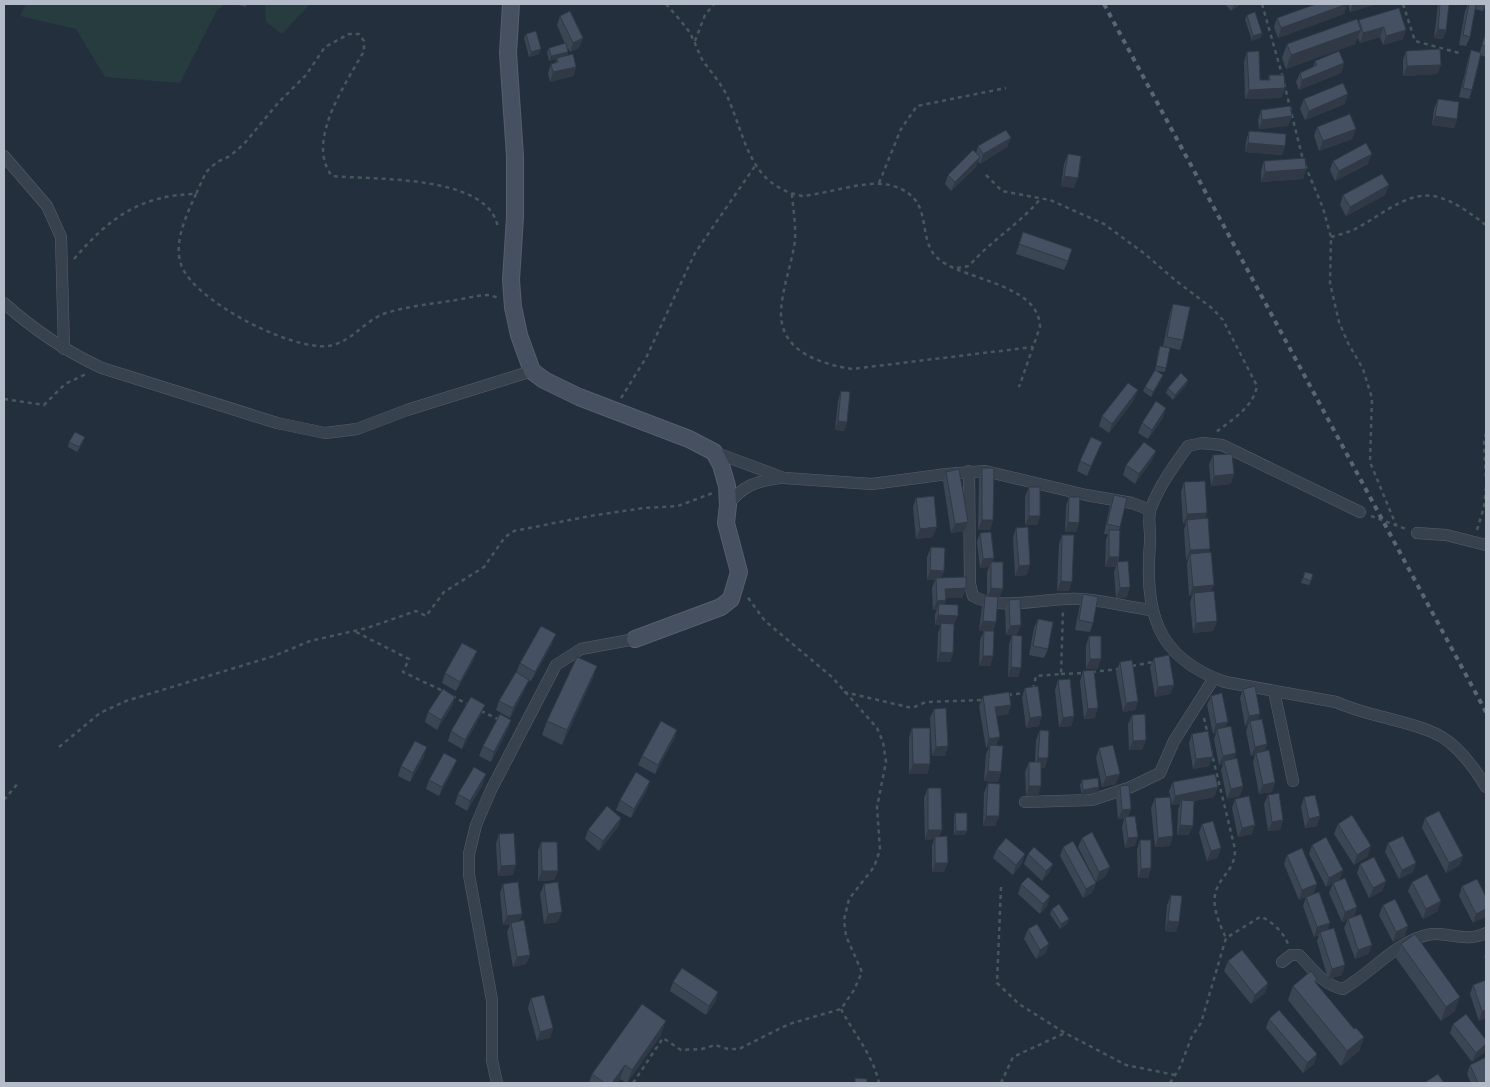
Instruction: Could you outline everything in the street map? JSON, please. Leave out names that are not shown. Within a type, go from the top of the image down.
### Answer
[{"type":"street","points":[[511,4],[508,53],[516,156],[511,280],[518,335],[532,371],[560,388],[714,452],[784,478]]},
{"type":"street","points":[[4,156],[47,206],[55,220],[61,237],[64,349]]},
{"type":"street","points":[[4,303],[47,338],[64,349],[102,368],[277,424],[324,433],[357,429],[407,410],[532,371]]},
{"type":"street","points":[[1360,512],[1222,445],[1202,443],[1188,446],[1150,510],[1151,532],[1148,564],[1151,610],[1161,633],[1172,648],[1196,669],[1214,678],[1336,702],[1351,709],[1434,732],[1463,756],[1486,787]]},
{"type":"street","points":[[497,1083],[491,1052],[492,1000],[469,875],[469,854],[476,825],[491,790],[556,665],[581,649],[635,639],[721,607],[731,598],[739,572],[726,523],[728,499],[724,472],[714,452]]},
{"type":"street","points":[[728,499],[738,491],[765,480],[784,478],[872,484],[969,471],[997,473],[1086,495],[1132,503],[1150,510]]},
{"type":"street","points":[[969,471],[970,584],[973,596],[980,600],[999,604],[1064,598],[1151,610]]},
{"type":"street","points":[[1417,533],[1446,535],[1486,545]]},
{"type":"street","points":[[1025,802],[1092,800],[1131,787],[1160,773],[1174,741],[1214,678]]},
{"type":"street","points":[[1274,691],[1293,781]]},
{"type":"street","points":[[1282,962],[1291,955],[1299,956],[1332,987],[1343,989],[1408,941],[1426,935],[1440,934],[1468,938],[1486,933]]},
{"type":"path","points":[[666,4],[686,28],[702,60],[726,95],[745,148],[755,166],[771,182],[792,194],[802,196],[879,183],[894,186],[907,192],[916,199],[923,211],[928,243],[933,254],[956,268],[1015,292],[1035,307],[1040,317],[1040,327],[1019,387]]},
{"type":"path","points":[[695,43],[705,15],[714,4]]},
{"type":"path","points":[[1262,4],[1292,112],[1302,159],[1323,208],[1331,237],[1330,283],[1334,305],[1348,343],[1363,369],[1372,398],[1370,462],[1396,525]]},
{"type":"path","points":[[1403,4],[1415,40],[1459,53]]},
{"type":"path","points":[[499,233],[495,217],[487,208],[464,192],[436,185],[332,176],[325,167],[322,153],[330,113],[364,51],[364,41],[359,34],[349,34],[324,47],[306,75],[278,103],[244,144],[230,156],[216,162],[206,172],[196,194],[179,250],[182,266],[192,282],[212,301],[274,335],[308,345],[342,344],[370,320],[386,314],[476,296],[489,295],[504,299],[501,294]]},
{"type":"path","points":[[879,183],[901,129],[917,106],[1006,88]]},
{"type":"path","points":[[608,408],[616,404],[624,395],[646,358],[695,253],[755,166]]},
{"type":"path","points":[[986,175],[1002,190],[1041,198],[1079,212],[1120,234],[1213,308],[1226,325],[1257,386],[1256,396],[1239,414],[1202,443]]},
{"type":"path","points":[[62,275],[108,222],[132,207],[160,197],[196,194]]},
{"type":"path","points":[[792,194],[795,240],[781,313],[783,326],[788,338],[804,354],[824,364],[852,369],[1033,347]]},
{"type":"path","points":[[1331,237],[1353,230],[1403,202],[1418,197],[1432,196],[1446,199],[1486,225]]},
{"type":"path","points":[[956,268],[969,266],[984,248],[1006,232],[1041,198]]},
{"type":"path","points":[[4,399],[44,405],[65,384],[102,368]]},
{"type":"path","points":[[1486,433],[1484,442],[1486,480]]},
{"type":"path","points":[[1472,541],[1478,529],[1484,507],[1486,487]]},
{"type":"path","points":[[59,747],[100,713],[126,701],[274,656],[310,641],[354,631],[416,611],[426,616],[444,592],[484,567],[505,537],[514,531],[590,516],[644,508],[678,506],[717,492],[728,499]]},
{"type":"path","points":[[1360,512],[1417,533]]},
{"type":"path","points":[[633,1083],[663,1038],[682,1050],[702,1049],[715,1045],[728,1049],[740,1049],[789,1024],[841,1009],[854,990],[862,972],[846,936],[844,920],[849,899],[874,867],[880,850],[877,807],[886,762],[883,742],[877,728],[832,677],[765,622],[743,590],[739,572]]},
{"type":"path","points":[[1061,674],[1064,598]]},
{"type":"path","points":[[354,631],[409,659],[403,672],[471,706]]},
{"type":"path","points":[[1129,667],[1160,661]]},
{"type":"path","points":[[1005,696],[1032,692],[1036,676],[1121,668]]},
{"type":"path","points":[[844,692],[912,708],[926,702],[986,699]]},
{"type":"path","points":[[1200,701],[1208,738]]},
{"type":"path","points":[[479,710],[522,731]]},
{"type":"path","points":[[1170,1083],[1192,1036],[1201,1023],[1226,938],[1217,914],[1216,892],[1233,864],[1235,848],[1211,747]]},
{"type":"path","points":[[4,800],[19,782]]},
{"type":"path","points":[[1001,887],[997,983],[1019,1004],[1065,1033],[1126,1065],[1175,1075]]},
{"type":"path","points":[[1226,938],[1260,917],[1264,918],[1277,927],[1286,939],[1291,955]]},
{"type":"path","points":[[841,1009],[857,1039],[870,1055],[879,1083]]},
{"type":"path","points":[[1001,1083],[1012,1056],[1065,1033]]},
{"type":"green space","points":[[26,4],[225,4],[217,10],[180,83],[105,77],[76,29],[20,16]]},
{"type":"green space","points":[[265,4],[310,4],[282,34],[266,22]]},
{"type":"building","points":[[1316,4],[1347,4],[1281,28],[1277,18]]},
{"type":"building","points":[[1440,4],[1449,4],[1446,30],[1438,29]]},
{"type":"building","points":[[1469,4],[1476,4],[1470,37],[1463,35]]},
{"type":"building","points":[[1399,8],[1406,30],[1386,36],[1384,27],[1363,33],[1359,20]]},
{"type":"building","points":[[570,11],[583,38],[573,43],[560,16]]},
{"type":"building","points":[[1255,12],[1262,33],[1253,36],[1247,15]]},
{"type":"building","points":[[1357,19],[1361,30],[1291,55],[1287,44]]},
{"type":"building","points":[[536,31],[541,49],[531,52],[526,34]]},
{"type":"building","points":[[1486,32],[1486,46],[1482,45]]},
{"type":"building","points":[[566,43],[568,52],[551,56],[549,48]]},
{"type":"building","points":[[1440,49],[1441,65],[1407,66],[1406,51]]},
{"type":"building","points":[[1471,50],[1481,53],[1472,90],[1463,88]]},
{"type":"building","points":[[1259,51],[1260,80],[1270,80],[1269,75],[1284,75],[1285,88],[1249,90],[1247,52]]},
{"type":"building","points":[[1339,51],[1344,63],[1302,80],[1300,73],[1317,65],[1315,61]]},
{"type":"building","points":[[573,54],[576,67],[553,72],[551,64],[558,62],[557,58]]},
{"type":"building","points":[[1343,83],[1348,94],[1309,111],[1304,99]]},
{"type":"building","points":[[1438,99],[1459,102],[1457,119],[1435,116]]},
{"type":"building","points":[[1290,106],[1292,116],[1262,120],[1261,110]]},
{"type":"building","points":[[1350,114],[1356,129],[1323,141],[1317,127]]},
{"type":"building","points":[[1006,130],[1011,138],[983,154],[978,146]]},
{"type":"building","points":[[1249,131],[1286,134],[1285,146],[1248,143]]},
{"type":"building","points":[[1366,143],[1372,154],[1339,171],[1333,161]]},
{"type":"building","points":[[973,150],[980,157],[955,182],[948,175]]},
{"type":"building","points":[[1068,154],[1081,156],[1078,178],[1064,176]]},
{"type":"building","points":[[1305,158],[1306,169],[1265,172],[1264,161]]},
{"type":"building","points":[[1382,174],[1389,185],[1350,207],[1343,195]]},
{"type":"building","points":[[1023,232],[1072,249],[1068,261],[1019,244]]},
{"type":"building","points":[[1173,304],[1190,307],[1183,340],[1167,337]]},
{"type":"building","points":[[1160,346],[1170,348],[1166,368],[1156,366]]},
{"type":"building","points":[[1155,370],[1163,375],[1153,392],[1145,387]]},
{"type":"building","points":[[1181,373],[1188,380],[1175,395],[1168,388]]},
{"type":"building","points":[[1128,383],[1138,390],[1112,424],[1102,416]]},
{"type":"building","points":[[841,391],[850,392],[847,422],[838,421]]},
{"type":"building","points":[[1156,401],[1166,408],[1152,430],[1142,423]]},
{"type":"building","points":[[75,432],[85,437],[79,447],[69,442]]},
{"type":"building","points":[[1091,437],[1102,442],[1091,466],[1080,461]]},
{"type":"building","points":[[1144,442],[1156,451],[1139,474],[1126,465]]},
{"type":"building","points":[[1232,454],[1234,474],[1214,476],[1213,455]]},
{"type":"building","points":[[982,468],[994,468],[993,520],[982,520]]},
{"type":"building","points":[[959,469],[968,522],[955,524],[946,472]]},
{"type":"building","points":[[1205,481],[1207,513],[1187,514],[1184,482]]},
{"type":"building","points":[[1029,487],[1040,487],[1040,516],[1029,516]]},
{"type":"building","points":[[1114,495],[1127,498],[1120,527],[1107,524]]},
{"type":"building","points":[[934,496],[937,527],[920,529],[916,498]]},
{"type":"building","points":[[1069,497],[1080,497],[1079,523],[1068,522]]},
{"type":"building","points":[[1208,518],[1210,549],[1190,550],[1187,520]]},
{"type":"building","points":[[1028,527],[1030,565],[1019,566],[1016,528]]},
{"type":"building","points":[[1109,530],[1120,530],[1119,557],[1109,557]]},
{"type":"building","points":[[991,532],[994,558],[983,559],[980,533]]},
{"type":"building","points":[[1062,535],[1074,535],[1072,582],[1061,581]]},
{"type":"building","points":[[931,547],[945,548],[944,571],[930,570]]},
{"type":"building","points":[[1211,552],[1214,585],[1193,587],[1190,554]]},
{"type":"building","points":[[1128,561],[1130,587],[1120,588],[1117,562]]},
{"type":"building","points":[[991,562],[1003,562],[1003,589],[991,588]]},
{"type":"building","points":[[1305,572],[1313,574],[1311,581],[1303,578]]},
{"type":"building","points":[[966,577],[966,588],[945,589],[946,600],[937,601],[936,578]]},
{"type":"building","points":[[1214,591],[1217,621],[1196,623],[1194,593]]},
{"type":"building","points":[[1083,594],[1098,597],[1093,623],[1079,620]]},
{"type":"building","points":[[985,596],[998,597],[996,622],[983,621]]},
{"type":"building","points":[[1020,599],[1021,625],[1010,626],[1009,600]]},
{"type":"building","points":[[939,604],[958,605],[958,616],[938,615]]},
{"type":"building","points":[[1038,619],[1053,622],[1048,649],[1033,646]]},
{"type":"building","points":[[941,623],[954,624],[953,653],[940,652]]},
{"type":"building","points":[[541,626],[556,634],[535,672],[520,663]]},
{"type":"building","points":[[984,631],[994,631],[993,656],[983,656]]},
{"type":"building","points":[[1012,635],[1022,636],[1021,668],[1011,667]]},
{"type":"building","points":[[1089,636],[1101,636],[1101,659],[1090,659]]},
{"type":"building","points":[[462,643],[477,651],[460,682],[445,673]]},
{"type":"building","points":[[1169,655],[1174,685],[1158,687],[1154,658]]},
{"type":"building","points":[[577,657],[597,666],[567,730],[547,721]]},
{"type":"building","points":[[1132,660],[1138,701],[1126,703],[1120,662]]},
{"type":"building","points":[[1094,670],[1098,708],[1088,709],[1083,671]]},
{"type":"building","points":[[516,672],[529,680],[513,708],[499,701]]},
{"type":"building","points":[[1070,679],[1074,716],[1063,718],[1058,680]]},
{"type":"building","points":[[1038,686],[1042,716],[1030,718],[1025,688]]},
{"type":"building","points":[[1255,686],[1260,714],[1249,716],[1243,689]]},
{"type":"building","points":[[443,689],[455,697],[441,720],[428,712]]},
{"type":"building","points":[[1009,692],[1011,705],[995,707],[1000,737],[989,739],[983,696]]},
{"type":"building","points":[[1222,693],[1228,722],[1216,724],[1211,696]]},
{"type":"building","points":[[471,697],[485,705],[465,740],[451,731]]},
{"type":"building","points":[[946,708],[948,746],[936,747],[934,709]]},
{"type":"building","points":[[500,714],[511,720],[494,752],[483,746]]},
{"type":"building","points":[[1145,714],[1146,740],[1133,741],[1132,715]]},
{"type":"building","points":[[1262,719],[1267,744],[1255,747],[1250,721]]},
{"type":"building","points":[[661,721],[677,730],[658,765],[642,756]]},
{"type":"building","points":[[1231,726],[1236,753],[1223,756],[1217,729]]},
{"type":"building","points":[[912,728],[930,728],[930,764],[913,764]]},
{"type":"building","points":[[1040,730],[1049,731],[1048,758],[1038,758]]},
{"type":"building","points":[[1208,731],[1213,757],[1196,759],[1192,734]]},
{"type":"building","points":[[415,741],[427,747],[413,773],[401,766]]},
{"type":"building","points":[[990,745],[1003,746],[1001,772],[988,771]]},
{"type":"building","points":[[1113,745],[1120,774],[1106,777],[1099,748]]},
{"type":"building","points":[[1269,750],[1275,782],[1263,785],[1256,753]]},
{"type":"building","points":[[444,753],[457,760],[442,787],[429,780]]},
{"type":"building","points":[[1237,758],[1243,786],[1231,789],[1224,761]]},
{"type":"building","points":[[1029,762],[1041,762],[1041,786],[1029,786]]},
{"type":"building","points":[[474,767],[486,774],[470,801],[458,794]]},
{"type":"building","points":[[636,772],[650,781],[634,809],[620,800]]},
{"type":"building","points":[[1215,774],[1218,787],[1175,796],[1173,782]]},
{"type":"building","points":[[1098,778],[1099,787],[1083,790],[1082,780]]},
{"type":"building","points":[[988,783],[1000,784],[999,816],[986,816]]},
{"type":"building","points":[[1129,785],[1131,809],[1122,810],[1120,786]]},
{"type":"building","points":[[928,788],[941,788],[942,830],[928,830]]},
{"type":"building","points":[[1279,793],[1283,820],[1272,822],[1268,795]]},
{"type":"building","points":[[1315,795],[1320,816],[1309,819],[1304,797]]},
{"type":"building","points":[[1249,796],[1255,825],[1242,828],[1235,799]]},
{"type":"building","points":[[1170,797],[1173,836],[1158,838],[1155,798]]},
{"type":"building","points":[[1182,800],[1194,801],[1193,826],[1180,825]]},
{"type":"building","points":[[607,806],[621,818],[603,841],[588,830]]},
{"type":"building","points":[[1439,811],[1463,856],[1449,863],[1425,818]]},
{"type":"building","points":[[955,813],[967,813],[967,831],[956,831]]},
{"type":"building","points":[[1352,815],[1371,846],[1357,855],[1338,824]]},
{"type":"building","points":[[1135,816],[1138,837],[1128,838],[1125,817]]},
{"type":"building","points":[[1213,821],[1221,848],[1211,851],[1202,824]]},
{"type":"building","points":[[1092,832],[1110,867],[1099,872],[1082,838]]},
{"type":"building","points":[[514,833],[516,865],[501,866],[499,834]]},
{"type":"building","points":[[947,836],[948,863],[935,863],[935,837]]},
{"type":"building","points":[[1403,836],[1416,863],[1402,870],[1388,843]]},
{"type":"building","points":[[1326,837],[1343,870],[1329,878],[1312,845]]},
{"type":"building","points":[[1006,838],[1025,854],[1016,865],[997,849]]},
{"type":"building","points":[[1140,840],[1151,840],[1151,868],[1141,869]]},
{"type":"building","points":[[1073,841],[1096,883],[1086,889],[1063,847]]},
{"type":"building","points":[[541,842],[557,842],[558,871],[542,871]]},
{"type":"building","points":[[1034,847],[1053,864],[1046,871],[1028,854]]},
{"type":"building","points":[[1302,848],[1317,884],[1302,890],[1287,855]]},
{"type":"building","points":[[1374,857],[1386,881],[1373,888],[1360,864]]},
{"type":"building","points":[[1427,874],[1441,901],[1426,909],[1412,882]]},
{"type":"building","points":[[1028,877],[1050,896],[1043,904],[1021,884]]},
{"type":"building","points":[[1345,878],[1357,907],[1345,912],[1333,883]]},
{"type":"building","points":[[1477,879],[1486,897],[1486,909],[1476,914],[1462,886]]},
{"type":"building","points":[[518,882],[522,914],[507,916],[503,884]]},
{"type":"building","points":[[558,882],[562,912],[548,914],[544,884]]},
{"type":"building","points":[[1319,892],[1330,923],[1317,927],[1306,897]]},
{"type":"building","points":[[1171,895],[1182,896],[1179,922],[1168,921]]},
{"type":"building","points":[[1395,899],[1408,926],[1396,932],[1383,905]]},
{"type":"building","points":[[1059,904],[1069,919],[1061,924],[1052,909]]},
{"type":"building","points":[[1361,914],[1372,945],[1358,950],[1348,919]]},
{"type":"building","points":[[524,920],[530,955],[517,957],[511,923]]},
{"type":"building","points":[[1037,924],[1049,944],[1040,950],[1028,929]]},
{"type":"building","points":[[1334,928],[1345,965],[1332,969],[1320,932]]},
{"type":"building","points":[[1415,934],[1460,997],[1446,1007],[1401,944]]},
{"type":"building","points":[[1242,950],[1268,983],[1255,995],[1228,961]]},
{"type":"building","points":[[682,968],[718,992],[709,1006],[673,982]]},
{"type":"building","points":[[1311,971],[1317,979],[1315,982],[1354,1029],[1356,1028],[1364,1037],[1347,1051],[1293,986]]},
{"type":"building","points":[[1486,980],[1486,1010],[1482,1011],[1473,985]]},
{"type":"building","points":[[544,995],[553,1028],[540,1032],[531,998]]},
{"type":"building","points":[[642,1004],[666,1021],[632,1070],[625,1065],[612,1083],[605,1083],[592,1074]]},
{"type":"building","points":[[1279,1010],[1317,1054],[1307,1063],[1269,1019]]},
{"type":"building","points":[[1466,1014],[1486,1040],[1486,1044],[1476,1053],[1453,1024]]},
{"type":"building","points":[[1486,1057],[1486,1083],[1478,1083],[1470,1065]]},
{"type":"building","points":[[1438,1074],[1444,1083],[1424,1083]]},
{"type":"building","points":[[855,1078],[867,1079],[867,1083],[855,1083]]},
{"type":"railway","points":[[1104,4],[1486,712]]}]
